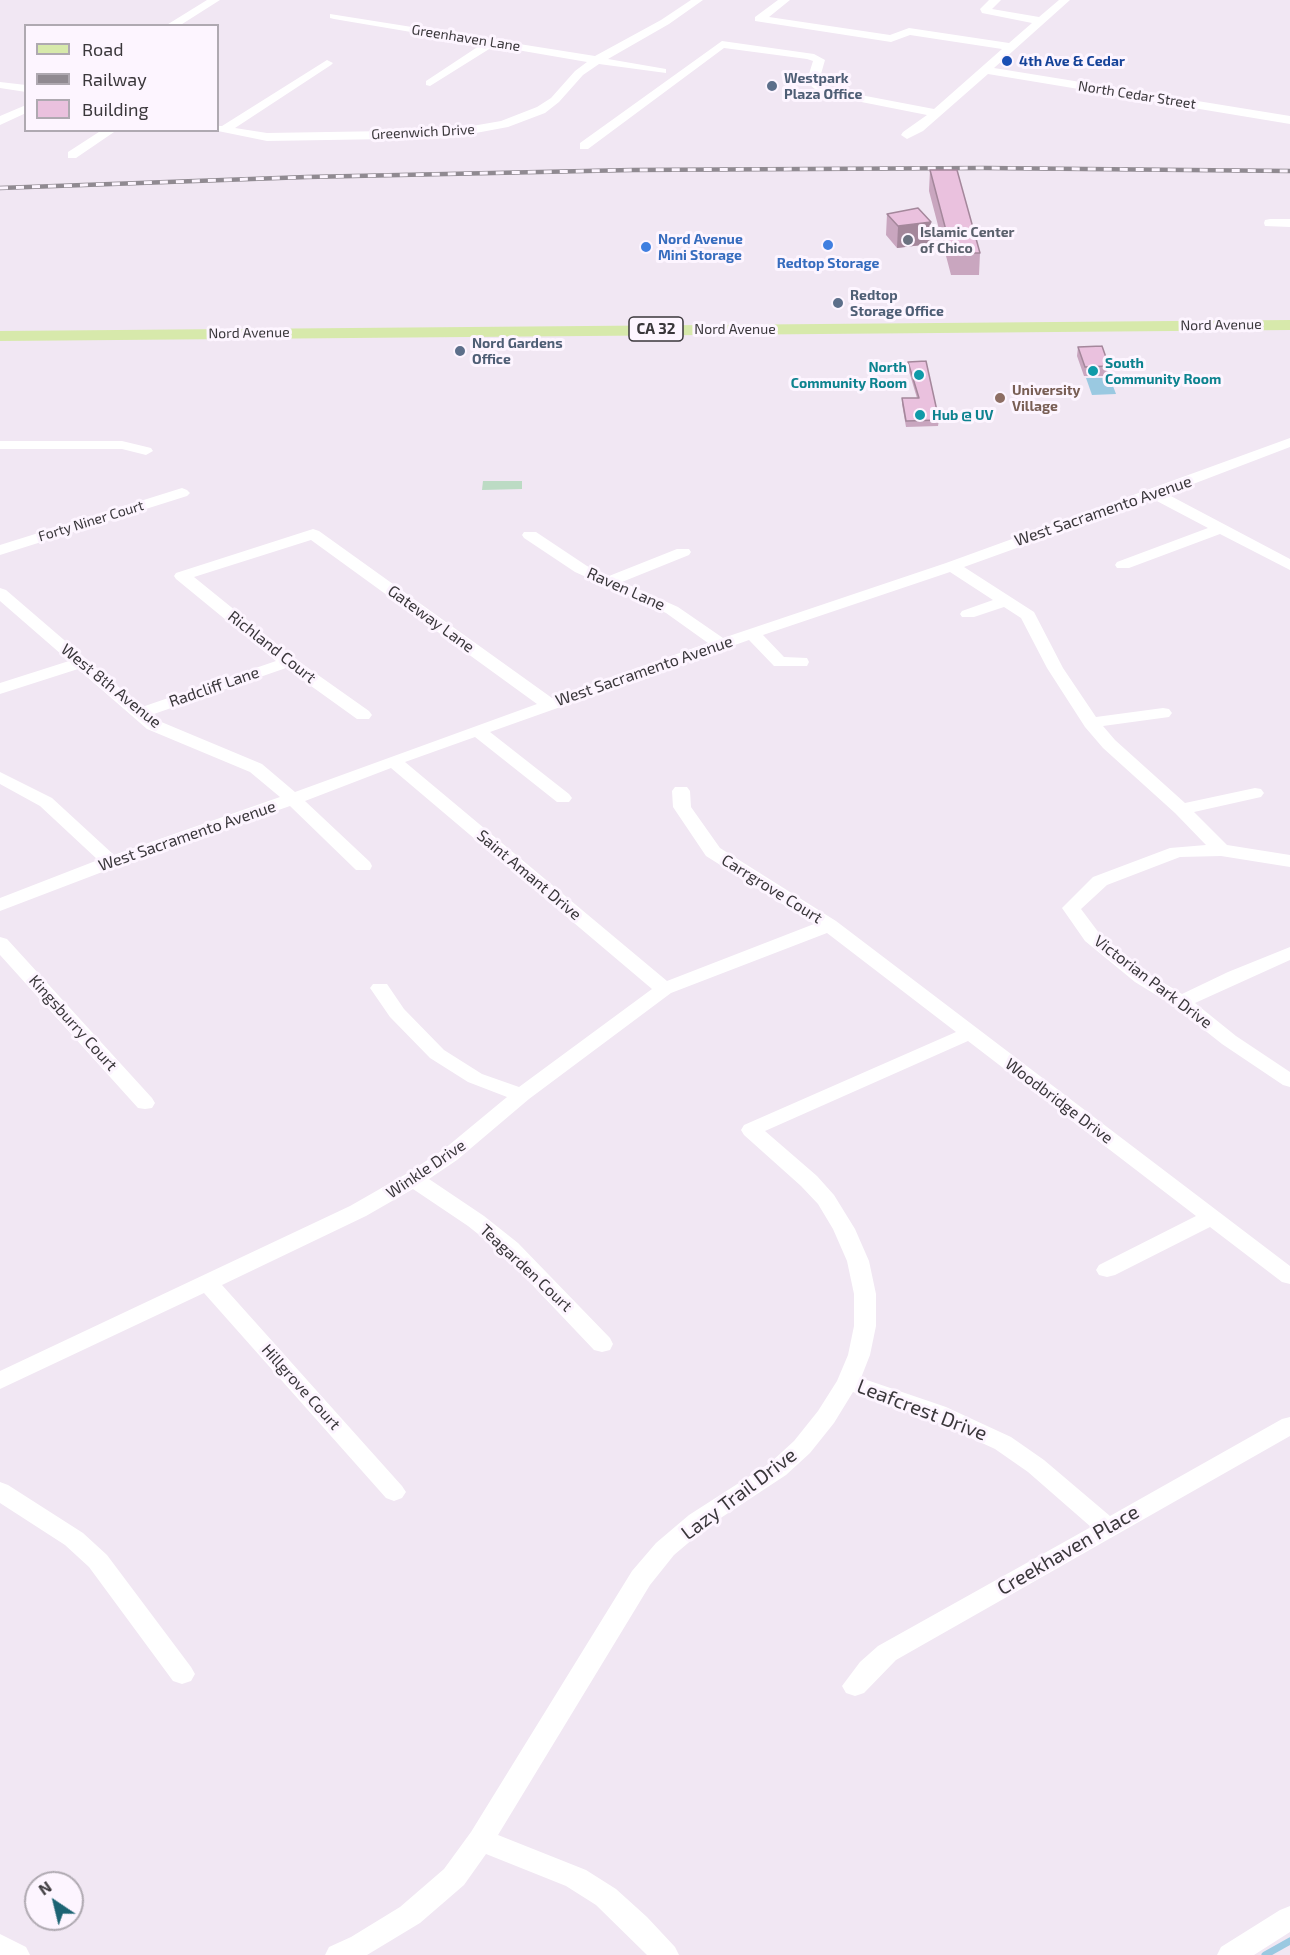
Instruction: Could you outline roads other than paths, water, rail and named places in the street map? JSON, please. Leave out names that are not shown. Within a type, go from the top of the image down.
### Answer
[{"type":"main road","name":"Nord Avenue","points":[[0,336],[1290,324]]},
{"type":"street","points":[[173,24],[215,0]]},
{"type":"street","name":"Greenwich Drive","points":[[221,130],[267,137],[449,134],[504,124],[541,110],[555,100],[579,73],[597,60],[665,22],[698,0]]},
{"type":"street","points":[[785,0],[759,19],[891,39],[909,31],[1011,47]]},
{"type":"street","points":[[996,0],[985,9],[986,11],[1041,21]]},
{"type":"street","points":[[907,135],[919,128],[1065,0]]},
{"type":"street","name":"Greenhaven Lane","points":[[334,16],[662,71]]},
{"type":"street","points":[[430,83],[493,42]]},
{"type":"street","points":[[584,146],[722,44],[810,56],[819,60],[815,74],[816,85],[825,92],[936,113]]},
{"type":"street","points":[[221,130],[327,63]]},
{"type":"street","name":"North Cedar Street","points":[[985,70],[1285,119]]},
{"type":"street","points":[[0,86],[24,98],[0,119]]},
{"type":"street","points":[[1285,119],[1290,105]]},
{"type":"street","points":[[72,155],[108,132]]},
{"type":"street","points":[[1270,223],[1290,223]]},
{"type":"street","name":"West Sacramento Avenue","points":[[0,905],[111,862],[293,799],[721,644],[952,566],[1290,442]]},
{"type":"street","points":[[0,445],[122,445],[146,451]]},
{"type":"street","name":"Forty Niner Court","points":[[0,550],[182,493]]},
{"type":"street","points":[[1153,493],[1290,565]]},
{"type":"street","points":[[1123,565],[1219,529]]},
{"type":"street","name":"Gateway Lane","points":[[182,576],[313,534],[550,705]]},
{"type":"street","name":"Raven Lane","points":[[530,535],[581,569],[672,610],[721,644]]},
{"type":"street","points":[[607,582],[683,552]]},
{"type":"street","points":[[952,566],[1028,615],[1055,668],[1091,723],[1109,744],[1181,808],[1221,850]]},
{"type":"street","name":"Richland Court","points":[[182,576],[288,662],[363,715]]},
{"type":"street","name":"West 8th Avenue","points":[[0,593],[153,725],[256,768],[293,799],[363,866]]},
{"type":"street","points":[[968,614],[1008,600]]},
{"type":"street","points":[[752,634],[780,662],[801,662]]},
{"type":"street","name":"Radcliff Lane","points":[[140,713],[288,662]]},
{"type":"street","points":[[0,688],[81,663]]},
{"type":"street","points":[[1091,723],[1163,713]]},
{"type":"street","points":[[478,731],[563,798]]},
{"type":"street","name":"Saint Amant Drive","points":[[393,761],[664,989]]},
{"type":"street","points":[[0,777],[46,802],[111,862]]},
{"type":"street","name":"Carrgrove Court","points":[[681,791],[682,807],[712,852],[830,925]]},
{"type":"street","points":[[1181,808],[1255,793]]},
{"type":"street","name":"Victorian Park Drive","points":[[1290,861],[1221,850],[1178,852],[1100,881],[1071,908],[1092,937],[1142,978],[1181,1002],[1229,1041],[1290,1081]]},
{"type":"street","name":"Winkle Drive","points":[[0,1381],[358,1211],[414,1179],[664,989],[830,925]]},
{"type":"street","name":"Woodbridge Drive","points":[[830,925],[1290,1277]]},
{"type":"street","name":"Kingsburry Court","points":[[0,943],[145,1102]]},
{"type":"street","points":[[1181,1002],[1254,967],[1290,953]]},
{"type":"street","points":[[380,988],[397,1013],[437,1054],[475,1078],[522,1095]]},
{"type":"street","name":"Lazy Trail Drive","points":[[339,1955],[361,1945],[410,1916],[454,1877],[481,1840],[640,1578],[665,1550],[698,1521],[778,1469],[802,1447],[826,1417],[848,1382],[859,1355],[865,1326],[865,1294],[858,1261],[844,1228],[826,1200],[809,1181],[751,1130],[969,1033]]},
{"type":"street","name":"Teagarden Court","points":[[414,1179],[476,1221],[510,1248],[602,1344]]},
{"type":"street","points":[[1107,1270],[1211,1217]]},
{"type":"street","name":"Hillgrove Court","points":[[207,1282],[394,1492]]},
{"type":"street","name":"Leafcrest Drive","points":[[848,1382],[938,1413],[1003,1443],[1036,1466],[1108,1528]]},
{"type":"street","name":"Creekhaven Place","points":[[855,1686],[887,1653],[1290,1425]]},
{"type":"street","points":[[0,1491],[74,1539],[98,1562],[182,1674]]},
{"type":"street","points":[[481,1840],[576,1878],[606,1897],[637,1924],[665,1955]]},
{"type":"street","points":[[1231,1955],[1290,1918]]},
{"type":"street","points":[[0,1946],[16,1955]]},
{"type":"water","points":[[1086,378],[1110,378],[1116,394],[1092,395]]},
{"type":"waterway","points":[[1265,1955],[1290,1941]]},
{"type":"railway","points":[[0,188],[307,177],[632,170],[984,168],[1290,171]]},
{"type":"place","name":"4th Ave & Cedar","points":[[1007,61]]},
{"type":"place","name":"Westpark Plaza Office","points":[[772,86]]},
{"type":"place","name":"Islamic Center of Chico","points":[[908,240]]},
{"type":"place","name":"Redtop Storage","points":[[828,245]]},
{"type":"place","name":"Nord Avenue Mini Storage","points":[[646,247]]},
{"type":"place","name":"Redtop Storage Office","points":[[838,303]]},
{"type":"place","name":"Nord Gardens Office","points":[[460,351]]},
{"type":"place","name":"South Community Room","points":[[1093,371]]},
{"type":"place","name":"North Community Room","points":[[919,375]]},
{"type":"place","name":"University Village","points":[[1000,398]]},
{"type":"place","name":"Hub @ UV","points":[[920,415]]}]
